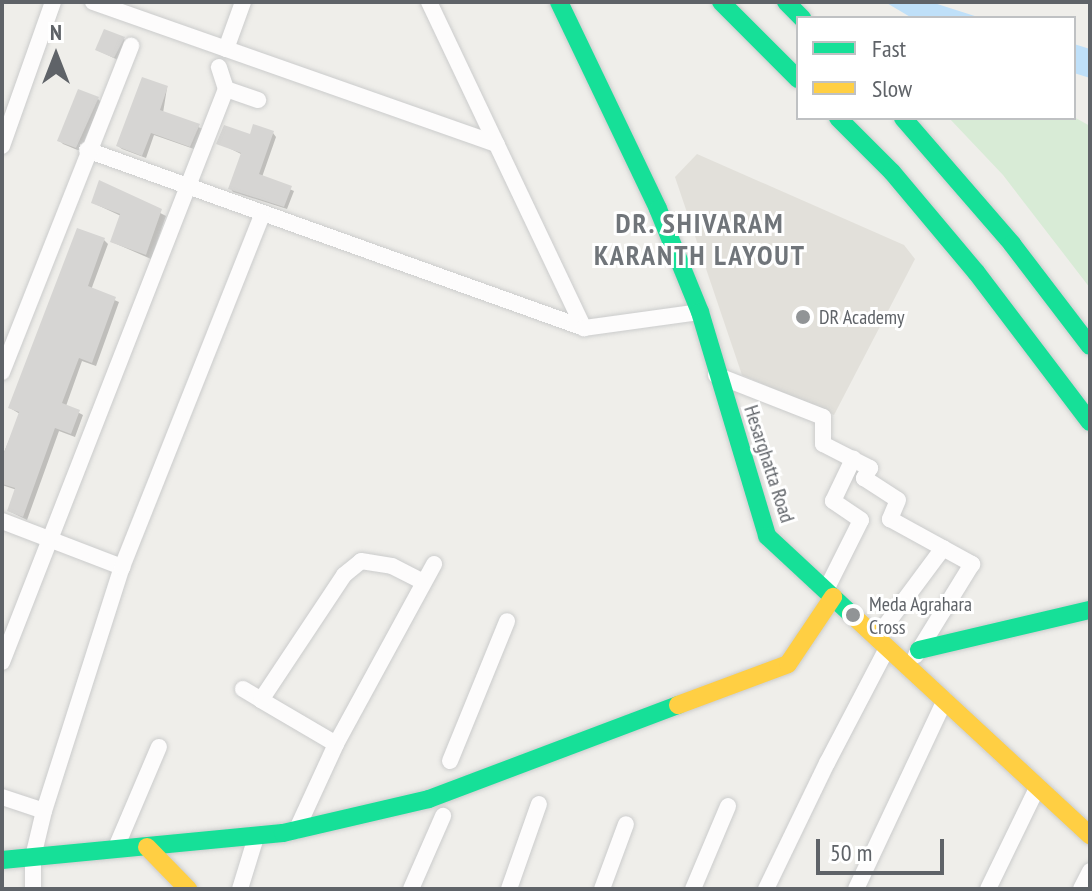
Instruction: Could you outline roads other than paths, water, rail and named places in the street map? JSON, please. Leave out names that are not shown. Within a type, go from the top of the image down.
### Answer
[{"type":"main road","name":"Hesarghatta Road","points":[[559,2],[658,209],[700,312],[716,375],[767,536],[1090,835]]},
{"type":"main road","points":[[721,2],[796,77]]},
{"type":"main road","points":[[840,120],[892,172],[967,261],[1090,422]]},
{"type":"main road","points":[[905,120],[1012,244],[1090,346]]},
{"type":"main road","points":[[2,860],[256,837],[296,831],[429,799],[788,664],[830,593]]},
{"type":"main road","points":[[919,650],[1090,610]]},
{"type":"main road","points":[[147,847],[188,889]]},
{"type":"street","points":[[2,146],[53,2]]},
{"type":"street","points":[[93,2],[497,144]]},
{"type":"street","points":[[226,49],[243,2]]},
{"type":"street","points":[[429,2],[584,328]]},
{"type":"street","points":[[2,372],[87,150],[131,46]]},
{"type":"street","points":[[2,662],[46,538],[226,89],[219,67]]},
{"type":"street","points":[[226,89],[258,100]]},
{"type":"street","points":[[87,150],[262,216],[584,328],[700,312]]},
{"type":"street","points":[[33,889],[33,857],[44,811],[122,567],[262,216]]},
{"type":"street","points":[[716,375],[823,417],[823,444],[870,468],[864,478],[898,500],[890,519],[972,564],[909,666]]},
{"type":"street","points":[[830,593],[861,520],[833,501],[853,459]]},
{"type":"street","points":[[2,521],[122,567]]},
{"type":"street","points":[[766,889],[885,652],[884,643],[943,548]]},
{"type":"street","points":[[261,700],[344,575],[361,561],[392,566],[423,582]]},
{"type":"street","points":[[296,831],[336,744],[434,564]]},
{"type":"street","points":[[450,761],[507,621]]},
{"type":"street","points":[[243,689],[336,744]]},
{"type":"street","points":[[856,889],[945,700]]},
{"type":"street","points":[[115,850],[159,747]]},
{"type":"street","points":[[988,889],[1038,786]]},
{"type":"street","points":[[2,797],[44,811]]},
{"type":"street","points":[[509,889],[539,804]]},
{"type":"street","points":[[693,889],[728,806]]},
{"type":"street","points":[[411,889],[443,816]]},
{"type":"street","points":[[602,889],[626,824]]},
{"type":"street","points":[[240,889],[256,837]]},
{"type":"street","points":[[1081,889],[1090,871]]},
{"type":"water","points":[[885,2],[931,2],[975,16],[909,16]]},
{"type":"water","points":[[1076,45],[1090,49],[1090,78],[1076,74]]},
{"type":"place","name":"DR Academy","points":[[803,317]]},
{"type":"place","name":"Meda Agrahara Cross","points":[[853,615]]},
{"type":"district","name":"DR. SHIVARAM KARANTH LAYOUT","points":[[700,239]]}]
